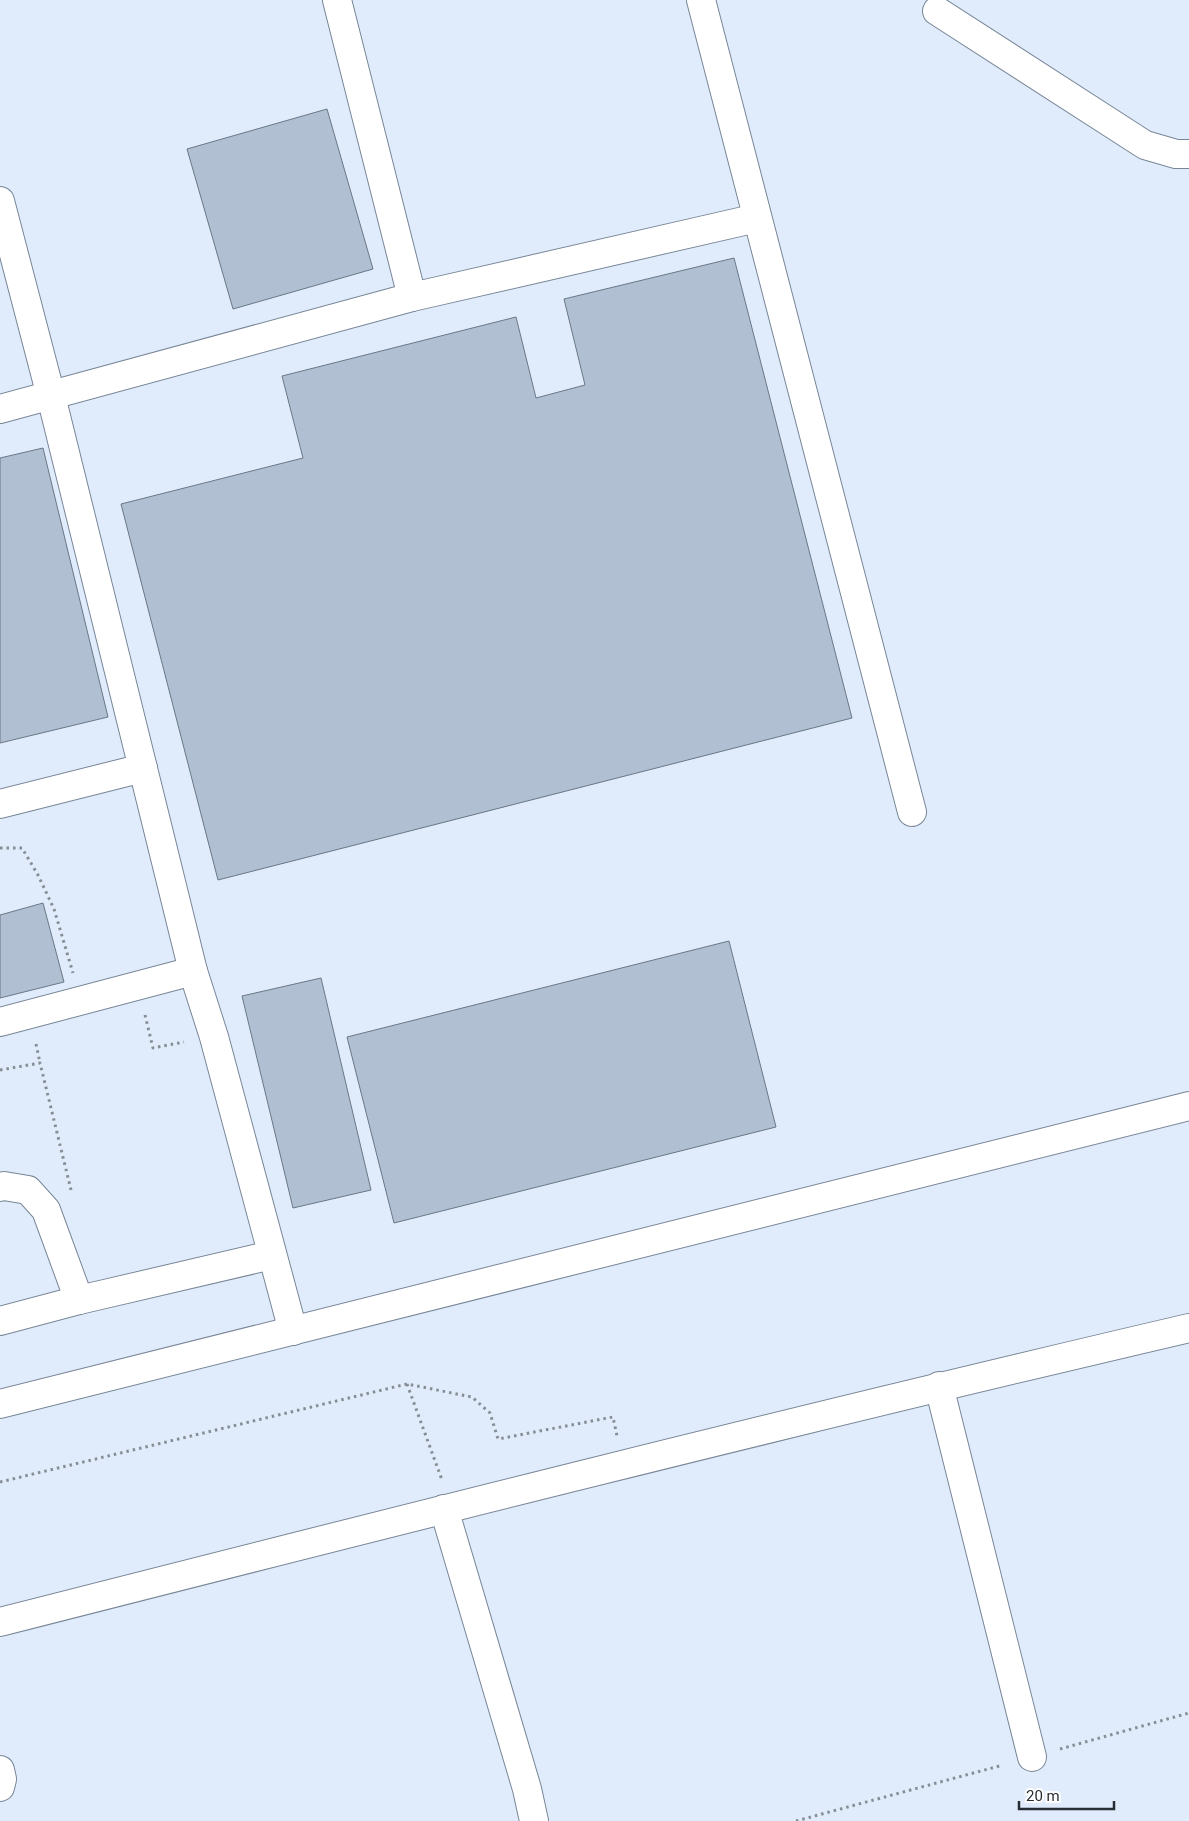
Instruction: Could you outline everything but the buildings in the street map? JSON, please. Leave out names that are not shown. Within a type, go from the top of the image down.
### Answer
[{"type":"lane","points":[[337,0],[412,297]]},
{"type":"lane","points":[[701,0],[912,812]]},
{"type":"lane","points":[[936,11],[1145,145],[1176,154],[1189,154]]},
{"type":"lane","points":[[0,201],[51,396],[193,971],[214,1037],[293,1331]]},
{"type":"lane","points":[[0,409],[412,297],[757,218]]},
{"type":"lane","points":[[0,804],[143,768]]},
{"type":"lane","points":[[0,1022],[193,971]]},
{"type":"lane","points":[[0,1404],[1189,1106]]},
{"type":"lane","points":[[0,1187],[28,1190],[46,1210],[79,1300]]},
{"type":"lane","points":[[0,1322],[79,1300],[272,1255]]},
{"type":"lane","points":[[0,1622],[939,1386],[1189,1328]]},
{"type":"lane","points":[[939,1386],[1032,1757]]},
{"type":"lane","points":[[448,1508],[534,1821]]},
{"type":"lane","points":[[0,1770],[2,1779],[0,1787]]},
{"type":"path","points":[[0,848],[22,848],[38,876],[54,909],[82,1000]]},
{"type":"path","points":[[143,1007],[153,1048],[214,1037]]},
{"type":"path","points":[[0,1070],[40,1063],[72,1194]]},
{"type":"path","points":[[0,1482],[408,1384],[472,1397],[490,1413],[498,1439],[612,1417],[624,1464]]},
{"type":"path","points":[[408,1384],[448,1508]]},
{"type":"path","points":[[796,1821],[1189,1712]]},
{"type":"shaded area","points":[[0,0],[1189,0],[1189,1821],[0,1821]]}]
